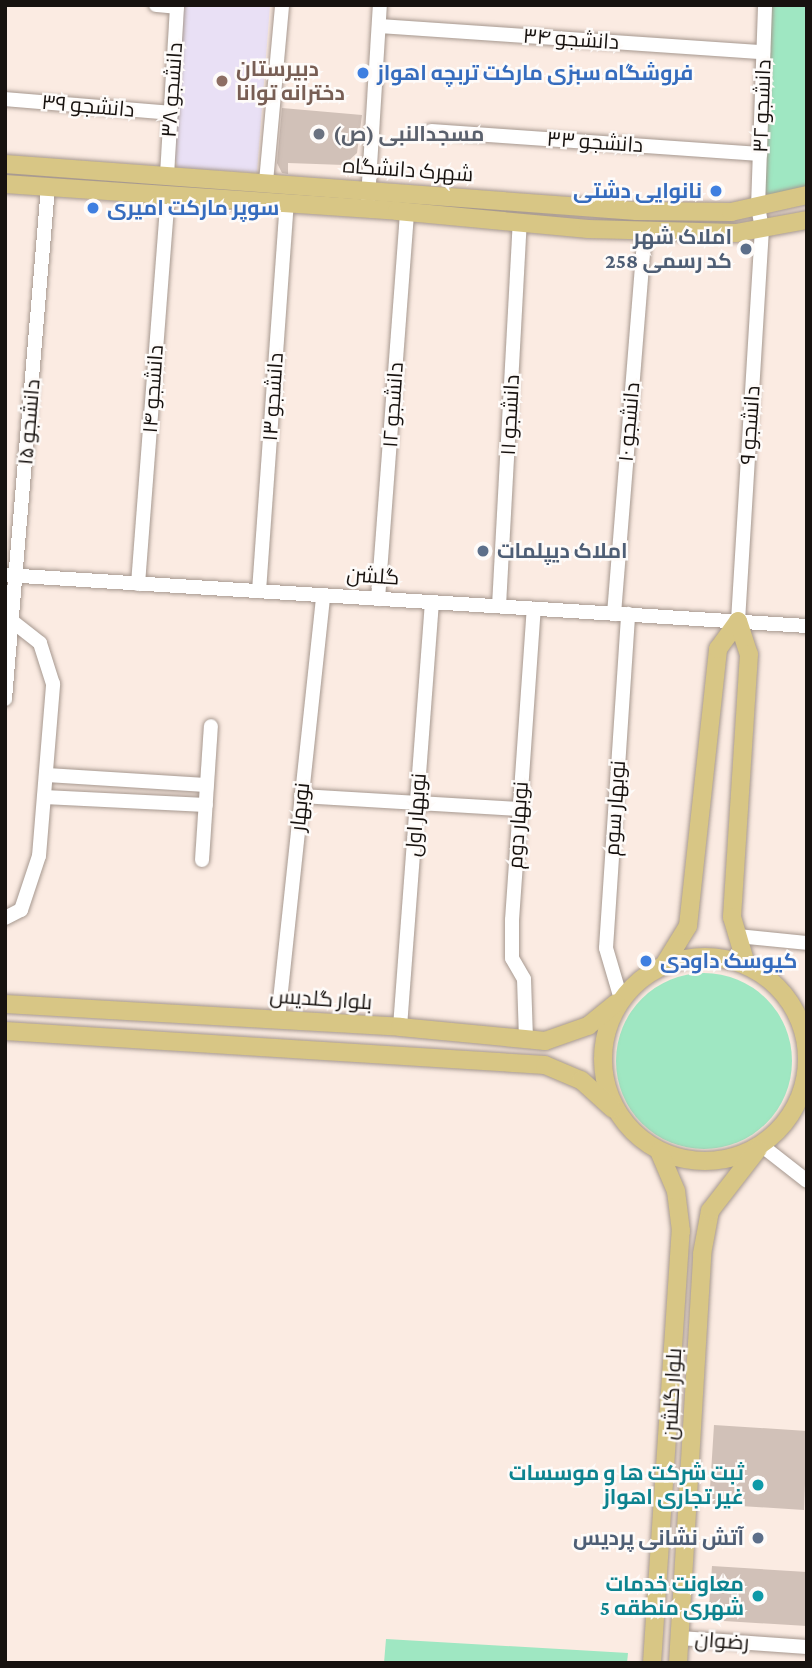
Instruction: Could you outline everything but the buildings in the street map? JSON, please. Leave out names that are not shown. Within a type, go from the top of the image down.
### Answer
[{"type":"main road","name":"شهرک دانشگاه","points":[[5,164],[636,211],[731,212],[807,195]]},
{"type":"main road","name":"شهرک دانشگاه","points":[[5,184],[645,231],[762,229],[807,220]]},
{"type":"main road","points":[[738,621],[748,654],[732,917],[746,964]]},
{"type":"main road","points":[[664,965],[688,926],[718,649],[738,621]]},
{"type":"main road","points":[[615,1110],[604,1083],[602,1054],[608,1025],[621,999],[640,979],[664,965],[691,957],[719,957],[746,964],[776,985],[802,1018],[807,1072],[799,1100],[783,1125]]},
{"type":"main road","name":"بلوار گلدیس","points":[[5,1004],[400,1027],[545,1041],[588,1026],[621,999]]},
{"type":"main road","points":[[251,1048],[254,1018]]},
{"type":"main road","points":[[5,1031],[545,1065],[581,1080],[615,1110],[634,1134],[659,1152],[711,1162],[737,1157],[761,1145],[807,1108]]},
{"type":"main road","name":"بلوار گلشن","points":[[678,1663],[702,1254],[710,1211],[761,1145]]},
{"type":"main road","name":"بلوار گلشن","points":[[652,1663],[681,1231],[676,1191],[659,1152]]},
{"type":"main road","points":[[660,1544],[686,1545]]},
{"type":"street","points":[[156,5],[177,6]]},
{"type":"street","points":[[266,182],[282,5]]},
{"type":"street","points":[[368,209],[380,5]]},
{"type":"street","name":"دانشجو ۳۲","points":[[762,229],[758,207],[765,5]]},
{"type":"street","name":"دانشجو ۳۸","points":[[167,175],[177,6]]},
{"type":"street","name":"دانشجو ۳۴","points":[[379,26],[763,52]]},
{"type":"street","name":"دانشجو ۳۹","points":[[5,99],[171,113]]},
{"type":"street","name":"دانشجو ۳۳","points":[[431,131],[760,154]]},
{"type":"street","name":"دانشجو ۱۵","points":[[5,699],[12,621],[10,576],[48,187]]},
{"type":"street","name":"دانشجو ۱۴","points":[[138,584],[168,195]]},
{"type":"street","name":"دانشجو ۱۳","points":[[259,591],[287,203]]},
{"type":"street","name":"دانشجو ۱۲","points":[[378,599],[407,212]]},
{"type":"street","name":"دانشجو ۱۱","points":[[499,606],[520,223]]},
{"type":"street","name":"دانشجو ۹","points":[[738,621],[762,229]]},
{"type":"street","name":"دانشجو ۱۰","points":[[621,614],[645,231]]},
{"type":"street","name":"گلشن","points":[[10,576],[807,626]]},
{"type":"street","name":"نوبهار","points":[[278,1019],[323,595]]},
{"type":"street","name":"نوبهار اول","points":[[400,1027],[432,602]]},
{"type":"street","name":"نوبهار دوم","points":[[526,1039],[524,979],[512,958],[519,809],[534,609]]},
{"type":"street","name":"نوبهار سوم","points":[[621,614],[606,948],[621,999]]},
{"type":"street","points":[[5,918],[21,910],[39,856],[53,684],[40,643],[12,621]]},
{"type":"street","points":[[202,860],[211,726]]},
{"type":"street","points":[[46,775],[207,785]]},
{"type":"street","points":[[301,796],[519,809]]},
{"type":"street","points":[[44,797],[206,805]]},
{"type":"street","points":[[737,936],[807,943]]},
{"type":"street","points":[[761,1145],[807,1181]]},
{"type":"street","name":"رضوان","points":[[680,1638],[803,1647]]},
{"type":"street","points":[[797,1663],[803,1647]]},
{"type":"shaded area","name":"دبیرستان دخترانه توانا","points":[[183,5],[270,5],[257,172],[178,168],[175,157]]},
{"type":"green space","points":[[765,5],[807,5],[807,190],[764,205]]},
{"type":"green space","points":[[704,973],[721,974],[738,980],[766,999],[785,1027],[791,1044],[791,1078],[785,1095],[766,1123],[738,1142],[721,1148],[704,1149],[687,1148],[670,1142],[642,1123],[623,1095],[617,1078],[616,1061],[617,1044],[623,1027],[642,999],[670,980],[687,974]]},
{"type":"green space","points":[[386,1639],[628,1653],[627,1663],[384,1663]]},
{"type":"place","name":"فروشگاه سبزی مارکت تربچه اهواز","points":[[363,73]]},
{"type":"place","name":"دبیرستان دخترانه توانا","points":[[222,81]]},
{"type":"place","name":"مسجدالنبی (ص)","points":[[319,134]]},
{"type":"place","name":"نانوایی دشتی","points":[[716,191]]},
{"type":"place","name":"سوپر مارکت امیری","points":[[93,208]]},
{"type":"place","name":"املاک شهر کد رسمی 258","points":[[746,249]]},
{"type":"place","name":"املاک دیپلمات","points":[[483,551]]},
{"type":"place","name":"کیوسک داودی","points":[[646,961]]},
{"type":"place","name":"ثبت شرکت ها و موسسات غیر تجاری اهواز","points":[[758,1485]]},
{"type":"place","name":"آتش نشانی پردیس","points":[[758,1538]]},
{"type":"place","name":"معاونت خدمات شهری منطقه 5","points":[[758,1596]]}]
